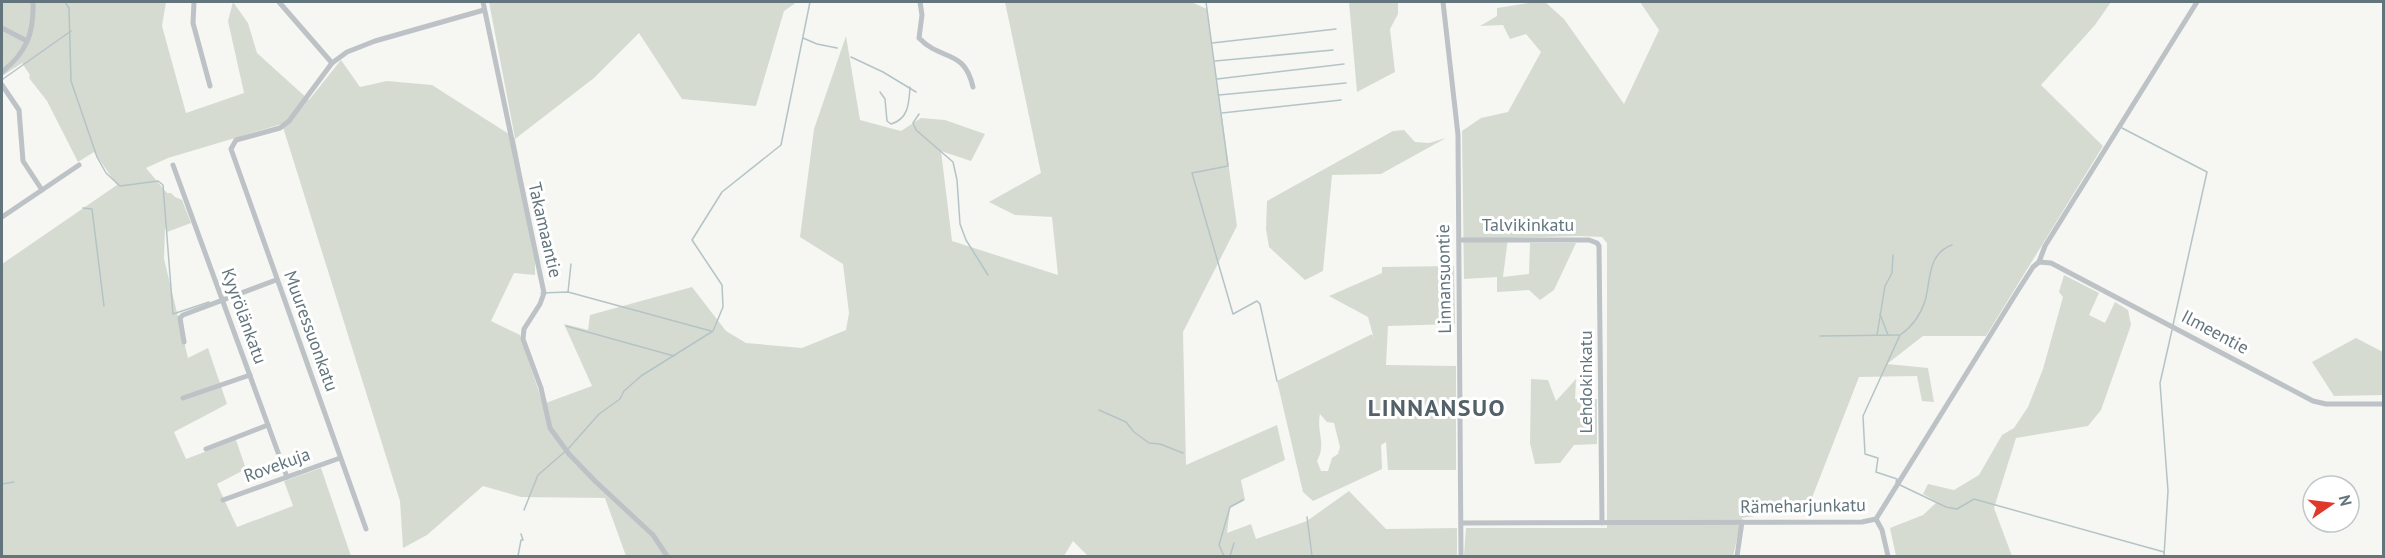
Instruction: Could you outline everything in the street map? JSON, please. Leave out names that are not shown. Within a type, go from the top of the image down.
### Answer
[{"type":"street","points":[[2,72],[17,59],[32,30],[33,2]]},
{"type":"street","points":[[194,2],[193,23],[210,86]]},
{"type":"street","points":[[279,2],[332,63],[347,52],[375,41],[484,10]]},
{"type":"street","name":"Takamaantie","points":[[483,2],[544,293],[540,304],[524,329],[523,339],[541,388],[550,428],[569,454],[653,535],[667,556]]},
{"type":"street","points":[[920,2],[919,38],[929,46],[963,63],[969,71],[973,87]]},
{"type":"street","name":"Linnansuontie","points":[[1443,2],[1457,119],[1461,556]]},
{"type":"street","name":"Rämeharjunkatu","points":[[1461,523],[1862,522],[1876,519],[2017,292],[2033,267],[2039,262],[2045,246],[2197,2]]},
{"type":"street","points":[[2,28],[27,41]]},
{"type":"street","name":"Muuressuonkatu","points":[[332,63],[289,121],[280,128],[237,140],[233,144],[231,155],[366,529]]},
{"type":"street","points":[[2,85],[19,110],[23,162],[42,190]]},
{"type":"street","points":[[2,217],[79,165]]},
{"type":"street","name":"Kyyrölänkatu","points":[[173,165],[287,477]]},
{"type":"street","name":"Talvikinkatu","points":[[1459,240],[1589,240],[1597,243]]},
{"type":"street","name":"Lehdokinkatu","points":[[1597,243],[1600,250],[1602,523]]},
{"type":"street","name":"Ilmeentie","points":[[2039,262],[2051,263],[2313,401],[2326,404],[2384,404]]},
{"type":"street","points":[[184,342],[180,318],[183,315],[276,280]]},
{"type":"street","points":[[183,398],[249,375]]},
{"type":"street","points":[[206,449],[268,425]]},
{"type":"street","name":"Rovekuja","points":[[223,500],[340,458]]},
{"type":"street","points":[[1876,519],[1882,530],[1888,556]]},
{"type":"street","points":[[1737,556],[1742,522]]},
{"type":"shaded area","points":[[2,2],[166,2],[162,26],[186,113],[244,93],[228,21],[233,2],[248,23],[257,53],[309,100],[341,60],[360,87],[387,81],[432,85],[515,138],[489,2],[797,2],[784,11],[756,106],[682,99],[639,33],[594,78],[515,139],[535,244],[535,275],[514,273],[491,321],[520,335],[543,404],[592,386],[564,324],[588,330],[590,315],[692,287],[726,331],[746,343],[802,348],[846,330],[849,313],[843,264],[800,237],[814,129],[846,36],[860,120],[901,131],[921,118],[945,120],[985,134],[971,161],[941,151],[952,241],[1058,275],[1052,217],[1015,215],[989,202],[1041,173],[1005,2],[1191,2],[1207,9],[1237,226],[1183,332],[1186,465],[1277,425],[1285,460],[1241,480],[1245,500],[1230,508],[1227,533],[1251,524],[1256,539],[1307,521],[1349,491],[1386,529],[1457,528],[1457,556],[1088,556],[1073,541],[1064,556],[626,556],[605,498],[521,497],[483,486],[427,535],[403,548],[400,501],[282,124],[168,158],[146,168],[167,193],[182,200],[191,223],[167,232],[165,227],[164,259],[188,358],[208,348],[227,404],[174,432],[186,459],[236,440],[246,469],[217,484],[237,527],[293,506],[284,481],[321,468],[351,556],[2,556],[2,264],[117,185],[94,152],[78,162],[47,101],[29,78],[30,75],[22,63],[2,76]]},
{"type":"shaded area","points":[[1349,2],[1398,2],[1398,14],[1390,29],[1395,72],[1357,92]]},
{"type":"shaded area","points":[[1545,2],[1564,19],[1624,104],[1659,30],[1640,2],[2111,2],[2095,25],[2041,85],[2103,146],[1986,336],[1923,336],[1887,364],[1928,368],[1934,402],[1922,401],[1917,376],[1859,377],[1808,508],[1742,518],[1733,556],[1464,555],[1466,528],[1607,528],[1607,243],[1602,237],[1508,238],[1503,277],[1529,274],[1530,243],[1576,243],[1554,290],[1540,300],[1529,290],[1497,292],[1497,277],[1464,279],[1462,131],[1481,118],[1508,112],[1541,52],[1526,34],[1510,39],[1503,25],[1480,26],[1497,16],[1497,8]]},
{"type":"shaded area","points":[[1404,130],[1415,142],[1429,143],[1446,138],[1381,174],[1332,175],[1323,271],[1305,280],[1269,247],[1266,229],[1267,201],[1393,131]]},
{"type":"shaded area","points":[[1454,266],[1455,324],[1388,326],[1386,365],[1456,366],[1456,470],[1388,470],[1386,442],[1381,445],[1382,469],[1313,501],[1303,492],[1277,381],[1372,334],[1374,339],[1368,317],[1329,296],[1382,273],[1382,267]],"holes":[[[1320,414],[1327,422],[1334,423],[1340,447],[1338,454],[1332,458],[1328,471],[1321,471],[1317,461],[1321,449]]]},
{"type":"shaded area","points":[[2064,275],[2099,293],[2089,315],[2105,323],[2115,302],[2128,310],[2131,325],[2101,410],[2088,426],[2016,438],[1994,508],[2012,556],[1896,556],[1890,528],[1923,515],[1937,502],[1923,494],[1928,484],[1954,490],[1979,475],[2002,435],[2014,428],[2028,407],[2043,369],[2063,297],[2059,292]]},
{"type":"shaded area","points":[[2356,338],[2383,352],[2383,395],[2334,396],[2312,362]]},
{"type":"shaded area","points":[[1531,379],[1548,380],[1556,401],[1576,379],[1575,399],[1597,399],[1597,444],[1574,445],[1560,463],[1535,464],[1530,443]]},
{"type":"waterway","points":[[65,2],[69,8],[71,81],[97,157],[106,173],[120,186],[158,181],[163,185],[173,314],[209,302]]},
{"type":"waterway","points":[[524,510],[538,475],[568,449],[599,414],[620,399],[624,391],[641,376],[713,331],[723,307],[722,285],[692,240],[722,192],[781,145],[810,2]]},
{"type":"waterway","points":[[1206,2],[1228,166],[1192,173],[1233,314],[1257,301],[1260,304],[1277,381]]},
{"type":"waterway","points":[[1212,43],[1336,29]]},
{"type":"waterway","points":[[3,79],[71,31]]},
{"type":"waterway","points":[[803,38],[817,44],[837,48]]},
{"type":"waterway","points":[[1215,61],[1333,50]]},
{"type":"waterway","points":[[851,57],[883,72],[916,92]]},
{"type":"waterway","points":[[1217,79],[1344,64]]},
{"type":"waterway","points":[[1219,95],[1346,83]]},
{"type":"waterway","points":[[880,92],[885,99],[887,121],[891,124],[897,122],[905,114],[910,87]]},
{"type":"waterway","points":[[1222,113],[1341,100]]},
{"type":"waterway","points":[[919,114],[913,123],[916,130],[953,162],[957,180],[960,224],[966,240],[988,275]]},
{"type":"waterway","points":[[2122,128],[2207,172],[2173,325]]},
{"type":"waterway","points":[[83,208],[92,209],[104,306]]},
{"type":"waterway","points":[[1896,482],[1897,479],[1876,472],[1878,458],[1865,454],[1863,416],[1900,335],[1912,325],[1921,312],[1934,261],[1944,249],[1952,245]]},
{"type":"waterway","points":[[1877,335],[1885,286],[1892,273],[1893,255]]},
{"type":"waterway","points":[[568,292],[571,264]]},
{"type":"waterway","points":[[541,293],[568,292],[711,331]]},
{"type":"waterway","points":[[1880,314],[1888,335]]},
{"type":"waterway","points":[[566,326],[674,356]]},
{"type":"waterway","points":[[2164,556],[2168,491],[2160,383],[2172,330]]},
{"type":"waterway","points":[[1820,336],[1899,335]]},
{"type":"waterway","points":[[1099,410],[1126,422],[1134,432],[1149,443],[1160,444],[1183,453]]},
{"type":"waterway","points":[[2,484],[14,482]]},
{"type":"waterway","points":[[1900,485],[1946,507],[1957,509],[1974,499],[2164,552]]},
{"type":"waterway","points":[[1224,556],[1219,545],[1230,507],[1243,500]]},
{"type":"waterway","points":[[1307,517],[1312,556]]},
{"type":"waterway","points":[[518,556],[521,540],[523,540],[521,534]]},
{"type":"waterway","points":[[1230,556],[1234,543]]},
{"type":"district","name":"LINNANSUO","points":[[1437,408]]}]
